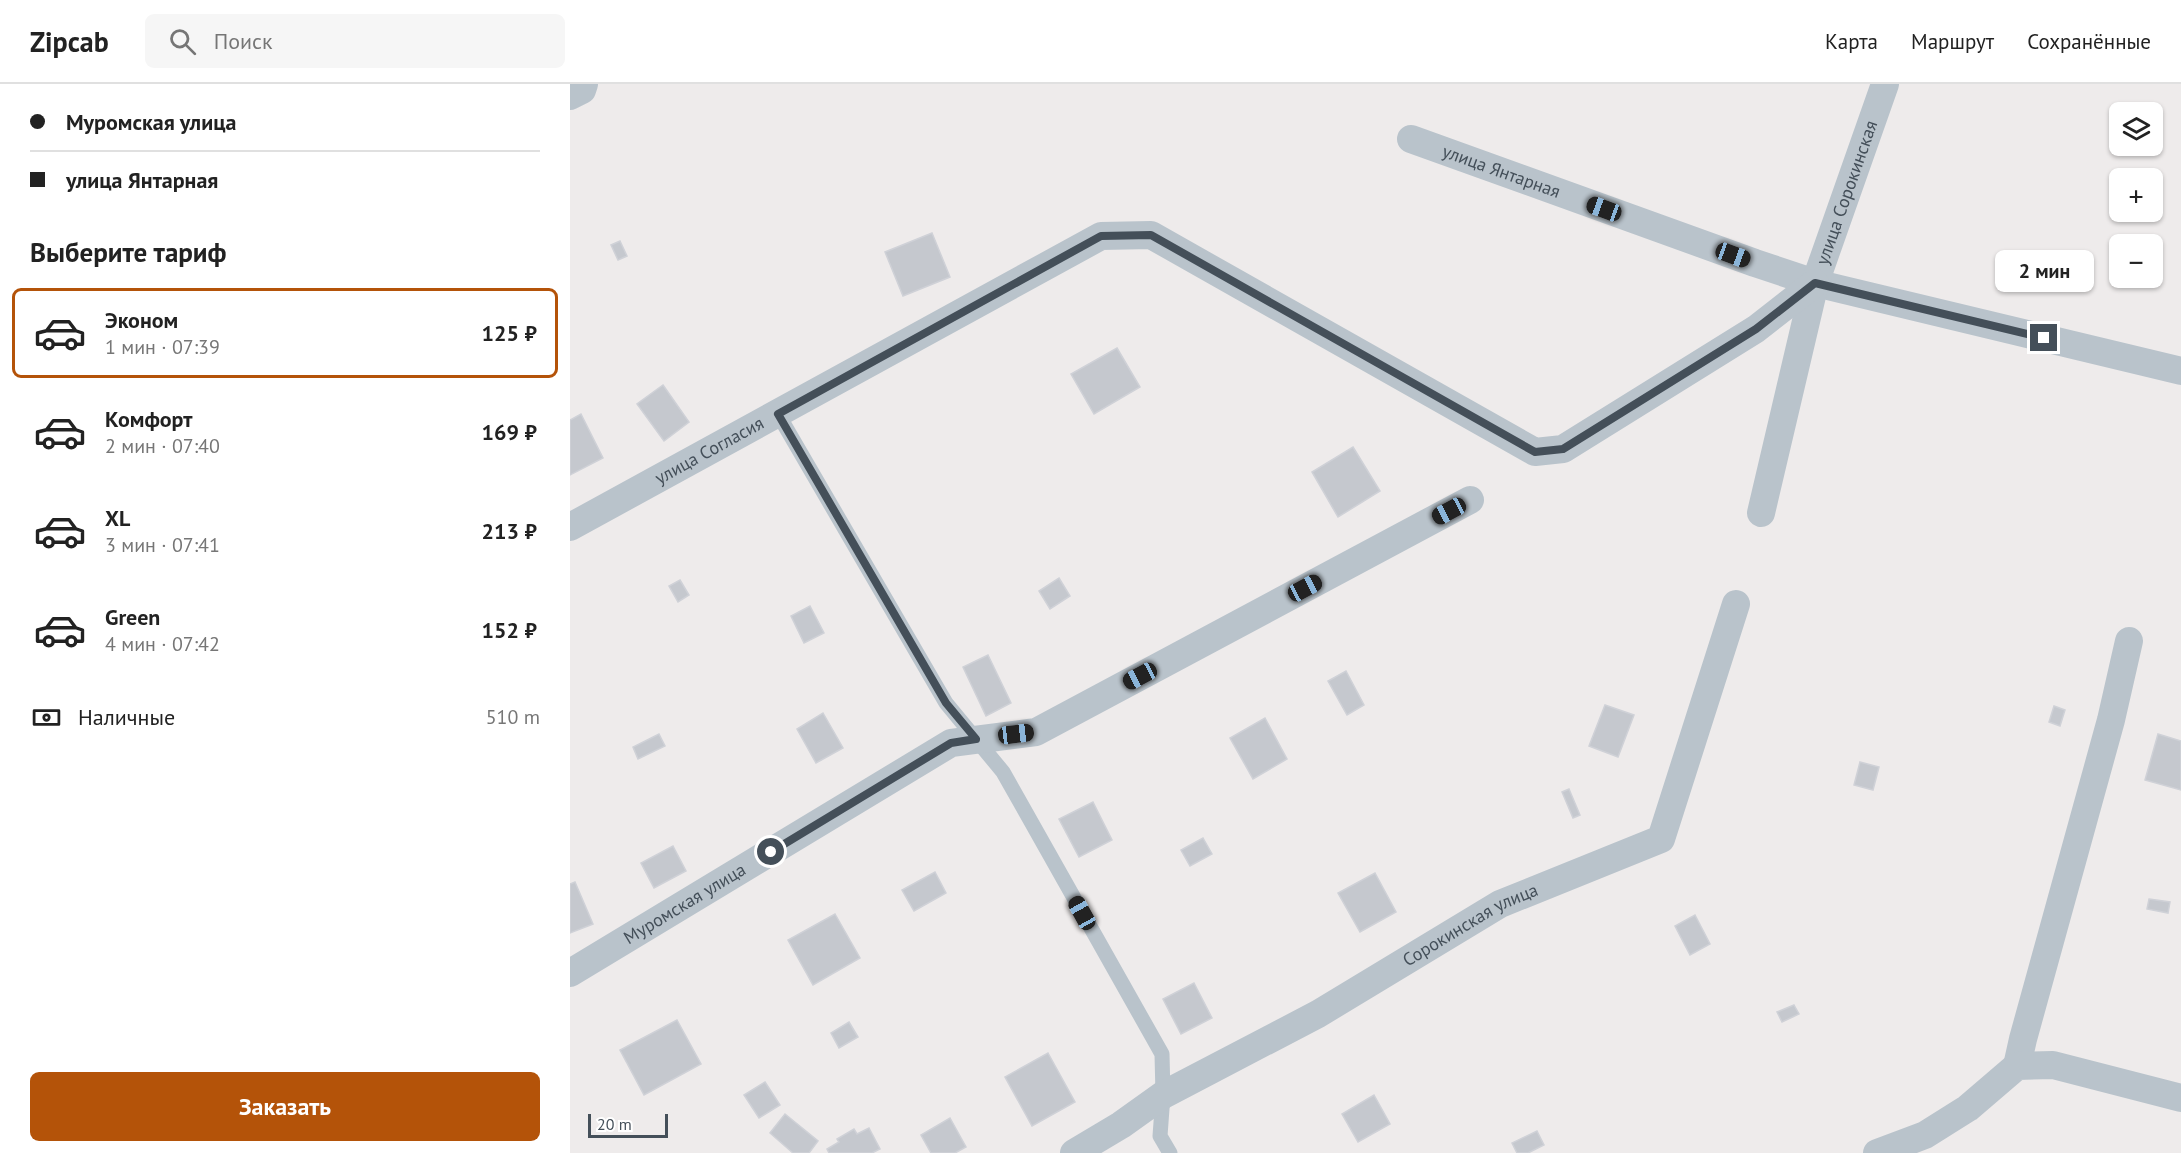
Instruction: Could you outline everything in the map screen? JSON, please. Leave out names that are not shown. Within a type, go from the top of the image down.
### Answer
[{"type":"street","points":[[570,96],[582,90],[584,84]]},
{"type":"street","name":"улица Сорокинская","points":[[1761,513],[1815,283],[1885,84]]},
{"type":"street","name":"улица Янтарная","points":[[1411,139],[1815,283],[2181,371]]},
{"type":"street","name":"улица Согласия","points":[[570,528],[1101,236],[1151,235],[1535,452],[1563,449],[1756,329],[1815,283]]},
{"type":"street","name":"Муромская улица","points":[[570,973],[951,743],[1036,732],[1470,500]]},
{"type":"street","name":"Сорокинская улица","points":[[1074,1153],[1122,1125],[1163,1095],[1318,1014],[1500,904],[1661,839],[1736,604]]},
{"type":"street","points":[[2017,1066],[2111,720],[2129,641]]},
{"type":"street","points":[[1877,1153],[1924,1135],[1959,1113],[2017,1066],[2053,1065],[2181,1098]]},
{"type":"lane","points":[[778,414],[946,703],[1003,772],[1162,1054],[1163,1095],[1160,1136],[1170,1153]]},
{"type":"building","points":[[932,233],[950,277],[903,296],[885,252]]},
{"type":"building","points":[[620,241],[627,256],[618,260],[611,245]]},
{"type":"building","points":[[1117,348],[1140,387],[1094,414],[1071,374]]},
{"type":"building","points":[[663,385],[689,422],[664,441],[637,404]]},
{"type":"building","points":[[581,414],[603,458],[570,475],[570,420]]},
{"type":"building","points":[[1353,447],[1380,491],[1338,517],[1312,472]]},
{"type":"building","points":[[1059,578],[1070,596],[1050,609],[1039,591]]},
{"type":"building","points":[[680,580],[689,595],[678,602],[669,586]]},
{"type":"building","points":[[810,606],[824,633],[804,643],[791,616]]},
{"type":"building","points":[[988,655],[1011,703],[986,716],[963,667]]},
{"type":"building","points":[[1346,671],[1364,705],[1347,715],[1328,681]]},
{"type":"building","points":[[1605,705],[1634,715],[1618,757],[1589,746]]},
{"type":"building","points":[[2054,706],[2065,710],[2060,726],[2049,722]]},
{"type":"building","points":[[823,713],[843,748],[816,763],[797,729]]},
{"type":"building","points":[[1265,718],[1287,759],[1253,779],[1230,738]]},
{"type":"building","points":[[659,734],[665,746],[638,759],[633,747]]},
{"type":"building","points":[[2158,734],[2181,741],[2181,790],[2145,780]]},
{"type":"building","points":[[1860,762],[1879,767],[1873,790],[1854,785]]},
{"type":"building","points":[[1569,789],[1580,815],[1573,818],[1562,792]]},
{"type":"building","points":[[1093,802],[1112,840],[1079,857],[1059,819]]},
{"type":"building","points":[[1203,838],[1212,854],[1190,866],[1181,850]]},
{"type":"building","points":[[673,846],[686,871],[654,888],[641,863]]},
{"type":"building","points":[[935,872],[946,893],[914,911],[902,890]]},
{"type":"building","points":[[1375,873],[1396,912],[1360,932],[1338,893]]},
{"type":"building","points":[[575,882],[593,924],[570,933],[570,884]]},
{"type":"building","points":[[2149,899],[2170,902],[2168,913],[2147,909]]},
{"type":"building","points":[[835,914],[860,958],[813,985],[788,940]]},
{"type":"building","points":[[1695,915],[1710,944],[1690,955],[1675,926]]},
{"type":"building","points":[[1194,983],[1212,1018],[1181,1034],[1163,999]]},
{"type":"building","points":[[1794,1005],[1799,1014],[1782,1022],[1777,1012]]},
{"type":"building","points":[[677,1020],[701,1064],[644,1095],[620,1050]]},
{"type":"building","points":[[849,1022],[858,1037],[839,1048],[831,1033]]},
{"type":"building","points":[[1048,1053],[1075,1102],[1032,1126],[1005,1077]]},
{"type":"building","points":[[765,1082],[780,1105],[759,1118],[744,1095]]},
{"type":"building","points":[[1374,1095],[1390,1124],[1358,1142],[1342,1114]]},
{"type":"building","points":[[785,1114],[818,1141],[809,1153],[793,1153],[770,1133]]},
{"type":"building","points":[[950,1118],[966,1147],[955,1153],[931,1153],[921,1135]]},
{"type":"building","points":[[869,1128],[880,1149],[872,1153],[829,1153],[827,1149],[839,1142],[837,1139],[854,1129],[857,1134]]},
{"type":"building","points":[[1537,1131],[1544,1145],[1528,1153],[1517,1153],[1512,1143]]},
{"type":"route","points":[[771,852],[951,743],[976,739],[946,703],[778,414],[1101,236],[1151,235],[1535,452],[1563,449],[1756,329],[1815,283],[2044,338]]}]
